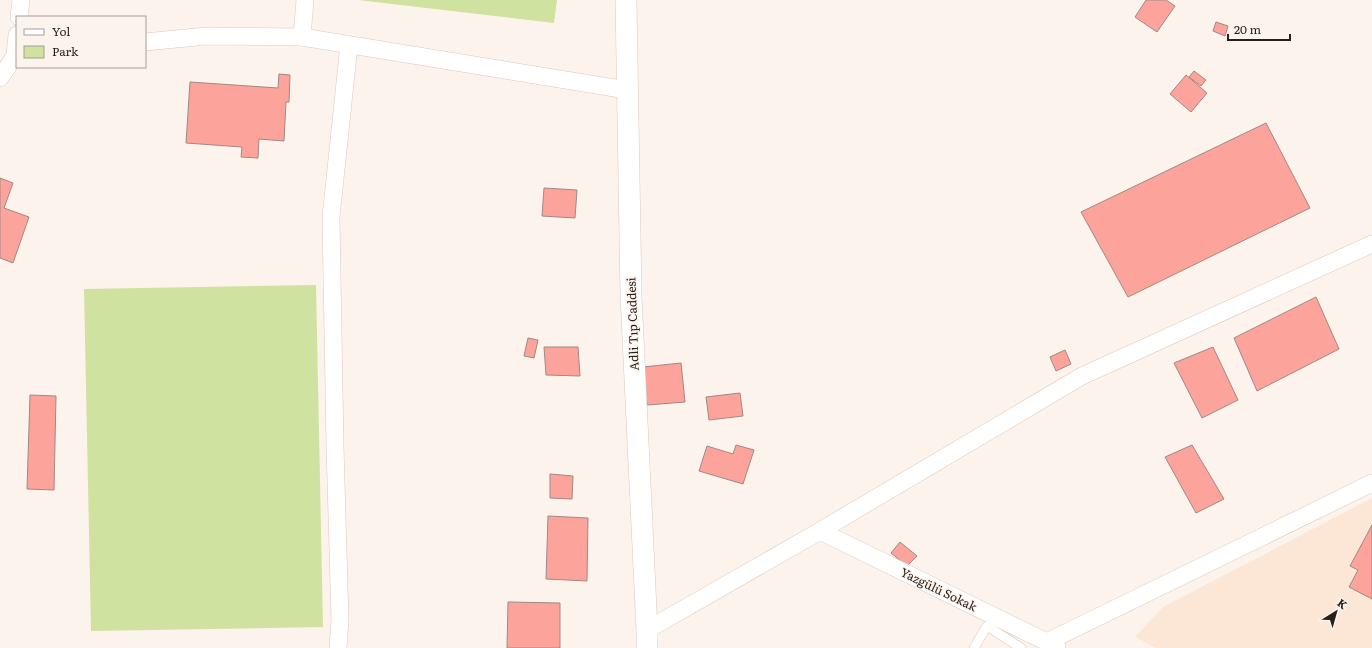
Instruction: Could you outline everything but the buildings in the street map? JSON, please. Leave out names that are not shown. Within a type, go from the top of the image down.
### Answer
[{"type":"street","points":[[19,16],[21,0]]},
{"type":"street","points":[[302,36],[305,0]]},
{"type":"street","name":"Adli Tıp Caddesi","points":[[626,0],[631,296],[647,639]]},
{"type":"street","points":[[146,42],[207,36],[302,36],[627,90]]},
{"type":"street","points":[[338,648],[340,620],[334,432],[331,217],[349,45]]},
{"type":"street","points":[[0,78],[16,56]]},
{"type":"street","points":[[647,639],[820,531],[1082,376],[1372,244]]},
{"type":"street","points":[[1053,645],[1372,483]]},
{"type":"street","name":"Yazgülü Sokak","points":[[820,531],[1053,645]]},
{"type":"lane","points":[[974,648],[986,626],[1021,648]]},
{"type":"shaded area","points":[[1372,498],[1372,648],[1156,648],[1135,637],[1163,607]]},
{"type":"green space","points":[[358,0],[557,0],[554,23]]},
{"type":"green space","points":[[316,285],[323,627],[91,631],[84,289]]}]
